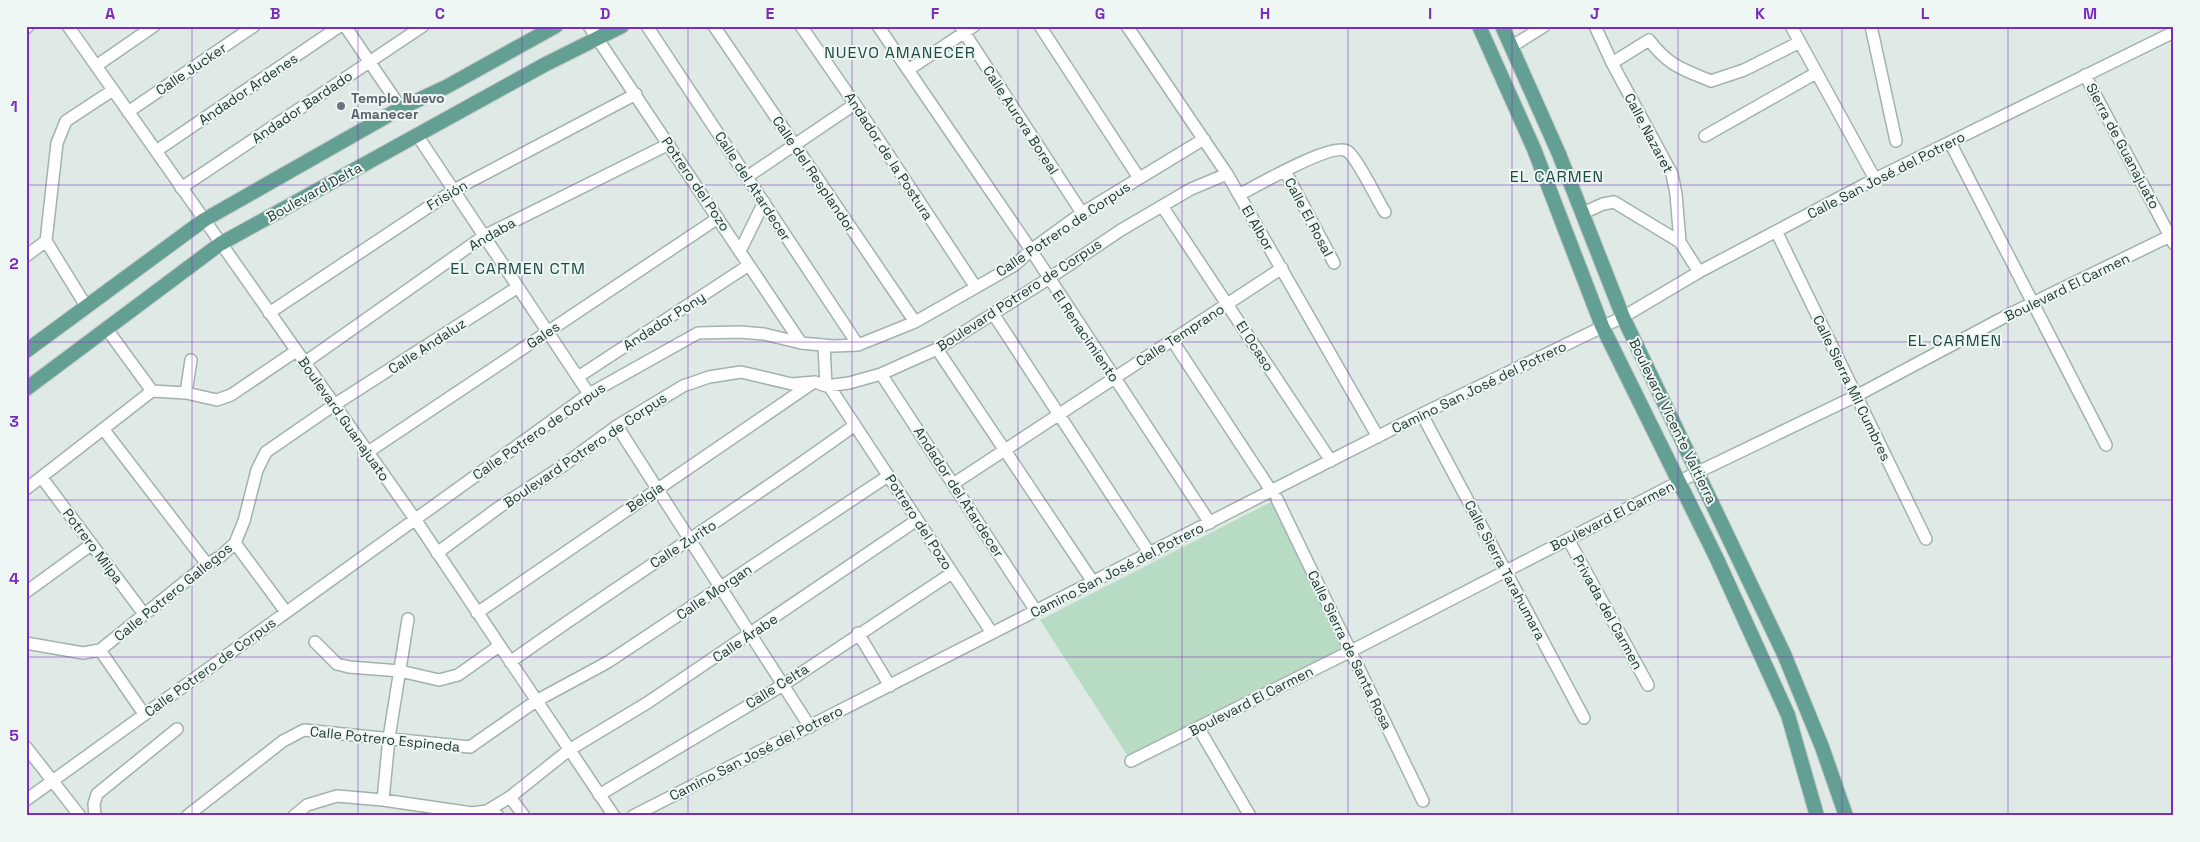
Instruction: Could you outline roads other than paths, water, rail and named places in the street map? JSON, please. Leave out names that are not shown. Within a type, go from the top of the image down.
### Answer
[{"type":"main road","points":[[26,351],[204,220],[401,108],[446,87],[556,26]]},
{"type":"main road","name":"Boulevard Delta","points":[[26,389],[220,244],[417,135],[622,26]]},
{"type":"main road","name":"Boulevard Vicente Valtierra","points":[[1478,26],[1537,157],[1602,326],[1679,481],[1788,715],[1817,816]]},
{"type":"main road","name":"Boulevard Vicente Valtierra","points":[[1502,26],[1583,213],[1592,241],[1623,317],[1784,654],[1822,747],[1846,816]]},
{"type":"street","name":"Boulevard Guanajuato","points":[[68,26],[418,523],[614,816]]},
{"type":"street","points":[[96,66],[154,26]]},
{"type":"street","name":"Calle Jucker","points":[[128,112],[254,26]]},
{"type":"street","name":"Andador Ardenes","points":[[156,151],[340,26]]},
{"type":"street","points":[[345,26],[401,108]]},
{"type":"street","name":"Andador Bardado","points":[[181,188],[424,26]]},
{"type":"street","name":"Potrero del Pozo","points":[[589,26],[599,38],[801,343]]},
{"type":"street","name":"Calle del Atardecer","points":[[647,26],[858,345]]},
{"type":"street","name":"Calle del Resplandor","points":[[714,26],[915,322]]},
{"type":"street","name":"Andador de la Postura","points":[[801,26],[975,286]]},
{"type":"street","name":"El Renacimiento","points":[[878,26],[1033,254],[1210,523]]},
{"type":"street","points":[[908,70],[962,30],[974,26]]},
{"type":"street","points":[[1040,26],[1140,178]]},
{"type":"street","name":"El Albor","points":[[1127,26],[1204,138],[1240,195],[1378,437]]},
{"type":"street","points":[[1511,47],[1544,26]]},
{"type":"street","name":"Calle Nazaret","points":[[1595,26],[1612,63],[1672,174],[1676,194],[1680,242],[1699,272]]},
{"type":"street","points":[[1791,26],[1875,179]]},
{"type":"street","points":[[1871,26],[1896,141]]},
{"type":"street","name":"Calle Aurora Boreal","points":[[962,30],[1082,213]]},
{"type":"street","name":"Calle San José del Potrero","points":[[1602,326],[1623,317],[1699,272],[1875,179],[2174,32]]},
{"type":"street","points":[[1612,63],[1649,40],[1663,58],[1677,68],[1712,81],[1744,70],[1800,42]]},
{"type":"street","points":[[1705,136],[1816,72]]},
{"type":"street","name":"Sierra de Guanajuato","points":[[2085,75],[2172,238]]},
{"type":"street","points":[[86,306],[46,241],[56,143],[66,121],[113,90]]},
{"type":"street","name":"Frisión","points":[[269,313],[454,190],[636,94]]},
{"type":"street","points":[[747,178],[855,104]]},
{"type":"street","points":[[417,135],[589,394]]},
{"type":"street","name":"Calle Potrero de Corpus","points":[[26,800],[286,612],[418,523],[589,394],[698,333],[740,332],[764,334],[801,343],[858,345],[915,322],[1033,254],[1082,213],[1204,138]]},
{"type":"street","name":"Andaba","points":[[304,363],[484,236],[669,144]]},
{"type":"street","points":[[1954,148],[2106,445]]},
{"type":"street","points":[[1240,195],[1332,149],[1343,149],[1352,156],[1385,212]]},
{"type":"street","name":"Calle El Rosal","points":[[1285,171],[1334,263]]},
{"type":"street","name":"Boulevard Potrero de Corpus","points":[[437,554],[498,508],[561,467],[617,426],[683,386],[725,373],[741,372],[792,384],[823,385],[849,383],[881,374],[937,349],[994,315],[1047,277],[1100,243],[1191,190],[1227,174]]},
{"type":"street","points":[[740,251],[764,202]]},
{"type":"street","points":[[1583,213],[1603,204],[1614,202],[1680,242]]},
{"type":"street","name":"El Ocaso","points":[[1162,206],[1331,461]]},
{"type":"street","name":"Gales","points":[[368,452],[718,218]]},
{"type":"street","name":"Calle Sierra Mil Cumbres","points":[[1779,236],[1926,539]]},
{"type":"street","name":"Boulevard El Carmen","points":[[1131,761],[1350,651],[1679,481],[1856,396],[2033,303],[2172,238]]},
{"type":"street","points":[[26,256],[46,241]]},
{"type":"street","name":"Andador Pony","points":[[578,377],[750,265]]},
{"type":"street","name":"Calle Temprano","points":[[953,484],[1282,268]]},
{"type":"street","name":"Calle Andaluz","points":[[334,405],[518,287]]},
{"type":"street","points":[[994,315],[1150,554]]},
{"type":"street","name":"Camino San José del Potrero","points":[[633,816],[1210,523],[1274,495],[1331,461],[1602,326]]},
{"type":"street","points":[[106,328],[152,391]]},
{"type":"street","points":[[1172,340],[1274,495]]},
{"type":"street","points":[[823,385],[824,345]]},
{"type":"street","points":[[937,349],[1093,582]]},
{"type":"street","points":[[26,489],[152,391],[186,393],[217,400],[231,395],[296,351]]},
{"type":"street","points":[[186,393],[191,360]]},
{"type":"street","name":"Andador del Atardecer","points":[[881,374],[1036,611]]},
{"type":"street","name":"Potrero del Pozo","points":[[823,385],[855,425],[992,633]]},
{"type":"street","name":"Belgia","points":[[477,613],[657,488],[823,385]]},
{"type":"street","name":"Calle Potrero Gallegos","points":[[26,643],[83,653],[100,650],[207,564],[220,557],[234,542],[244,521],[261,460],[266,452],[334,405]]},
{"type":"street","name":"Calle Sierra Tarahumara","points":[[1426,422],[1584,718]]},
{"type":"street","name":"Calle Zurito","points":[[510,662],[778,480],[855,425]]},
{"type":"street","points":[[617,426],[810,727]]},
{"type":"street","points":[[104,430],[207,564]]},
{"type":"street","name":"Calle Morgan","points":[[536,701],[608,662],[888,476]]},
{"type":"street","name":"Potrero Milpa","points":[[42,478],[144,614]]},
{"type":"street","name":"Calle Sierra de Santa Rosa","points":[[1274,495],[1423,801]]},
{"type":"street","name":"Calle Árabe","points":[[294,816],[307,804],[337,796],[383,800],[472,813],[501,810],[569,750],[647,703],[918,520]]},
{"type":"street","name":"Privada del Carmen","points":[[1568,539],[1648,684]]},
{"type":"street","points":[[234,542],[286,612]]},
{"type":"street","points":[[26,592],[92,544]]},
{"type":"street","name":"Calle Celta","points":[[599,795],[782,685],[858,633],[952,573]]},
{"type":"street","points":[[383,800],[389,738],[408,619]]},
{"type":"street","points":[[858,633],[890,686]]},
{"type":"street","points":[[315,642],[337,664],[349,667],[400,671],[439,680],[449,679],[458,675],[499,646]]},
{"type":"street","points":[[100,650],[144,714]]},
{"type":"street","name":"Calle Potrero Espineda","points":[[187,816],[282,741],[304,730],[470,747],[536,701]]},
{"type":"street","points":[[1198,727],[1250,816]]},
{"type":"street","points":[[95,816],[94,804],[97,794],[177,729]]},
{"type":"street","points":[[26,747],[80,816]]},
{"type":"street","points":[[501,810],[524,816]]},
{"type":"place","name":"Templo Nuevo Amanecer","points":[[341,106]]},
{"type":"district","name":"NUEVO AMANECER","points":[[900,52]]},
{"type":"district","name":"EL CARMEN","points":[[1557,176]]},
{"type":"district","name":"EL CARMEN CTM","points":[[518,268]]},
{"type":"district","name":"EL CARMEN","points":[[1955,340]]}]
